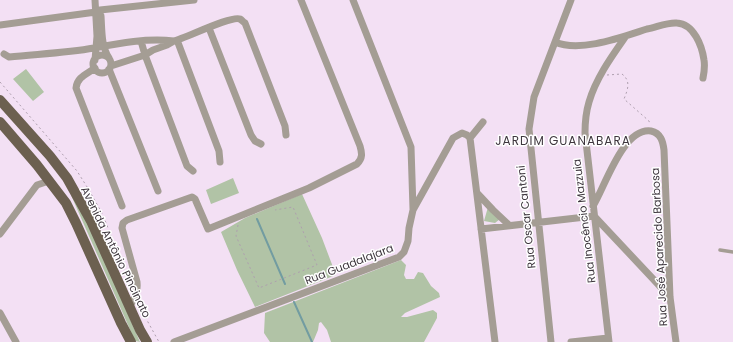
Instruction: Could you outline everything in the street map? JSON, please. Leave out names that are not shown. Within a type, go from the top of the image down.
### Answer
[{"type":"main road","name":"Avenida Antônio Pincinato","points":[[0,100],[50,156],[67,178],[91,222],[147,342]]},
{"type":"main road","name":"Avenida Antônio Pincinato","points":[[0,122],[13,136],[66,203],[131,342]]},
{"type":"main road","points":[[13,136],[22,142],[27,143],[34,138]]},
{"type":"main road","points":[[49,182],[67,178]]},
{"type":"street","points":[[95,0],[105,52],[109,58],[110,67],[158,191]]},
{"type":"street","points":[[95,68],[99,0]]},
{"type":"street","points":[[0,25],[98,11],[194,0]]},
{"type":"street","points":[[130,306],[135,297],[137,282],[123,235],[123,223],[127,220],[192,196],[195,199],[208,229],[323,182],[357,164],[361,160],[362,156],[360,146],[301,0]]},
{"type":"street","points":[[353,0],[411,148],[413,210]]},
{"type":"street","name":"Rua Oscar Cantoni","points":[[551,342],[529,142],[530,117],[534,97],[571,0]]},
{"type":"street","points":[[95,68],[102,72],[110,67],[145,55],[153,50],[234,18],[240,19],[245,23],[285,126],[286,136]]},
{"type":"street","points":[[555,42],[563,46],[571,47],[586,45],[626,36],[664,25],[677,23],[685,24],[691,29],[701,47],[704,61],[703,78]]},
{"type":"street","points":[[209,28],[251,135],[255,141],[261,144]]},
{"type":"street","name":"Rua Inocêncio Mazzuia","points":[[608,340],[585,128],[589,101],[603,73],[626,36]]},
{"type":"street","points":[[141,41],[188,166],[193,170]]},
{"type":"street","points":[[4,54],[9,57],[95,48],[104,45],[141,41],[175,41]]},
{"type":"street","points":[[175,41],[219,151],[220,162]]},
{"type":"street","points":[[95,60],[101,55],[109,58]]},
{"type":"street","points":[[95,68],[76,82],[76,88],[122,206]]},
{"type":"street","points":[[483,122],[470,138],[495,342]]},
{"type":"street","points":[[593,206],[601,193],[612,165],[621,150],[640,133],[653,131]]},
{"type":"street","name":"Rua José Aparecido Barbosa","points":[[653,131],[663,140],[670,297],[676,342]]},
{"type":"street","name":"Rua Guadalajara","points":[[174,342],[398,257],[404,252],[408,241],[413,210],[453,138],[462,133],[470,138]]},
{"type":"street","points":[[0,234],[37,185],[49,182]]},
{"type":"street","points":[[477,193],[492,210],[509,225]]},
{"type":"street","points":[[481,229],[594,216],[670,297]]},
{"type":"street","points":[[0,313],[16,342]]},
{"type":"street","points":[[571,342],[608,340]]},
{"type":"lane","points":[[720,250],[733,252]]},
{"type":"path","points":[[603,73],[608,76],[622,74],[626,77],[629,85],[624,99],[649,121],[653,131]]},
{"type":"path","points":[[239,216],[236,236],[259,288],[317,265],[293,207],[273,210]]},
{"type":"path","points":[[153,332],[160,342]]},
{"type":"green space","points":[[26,69],[44,92],[33,101],[13,79]]},
{"type":"green space","points":[[233,178],[239,193],[211,204],[206,190]]},
{"type":"green space","points":[[302,194],[322,238],[336,275],[255,307],[221,232],[245,218]]},
{"type":"green space","points":[[71,195],[79,201],[140,342],[135,341]]},
{"type":"green space","points":[[488,207],[500,219],[495,223],[484,221]]},
{"type":"green space","points":[[401,260],[406,265],[404,275],[406,279],[414,279],[418,272],[423,273],[431,286],[439,293],[440,297],[405,313],[401,317],[407,317],[433,310],[437,313],[437,318],[424,342],[331,342],[327,330],[321,322],[319,323],[313,342],[270,342],[264,333],[265,313]]},
{"type":"waterway","points":[[257,219],[285,284]]},
{"type":"waterway","points":[[294,302],[312,342]]},
{"type":"district","name":"JARDIM GUANABARA","points":[[563,140]]}]
